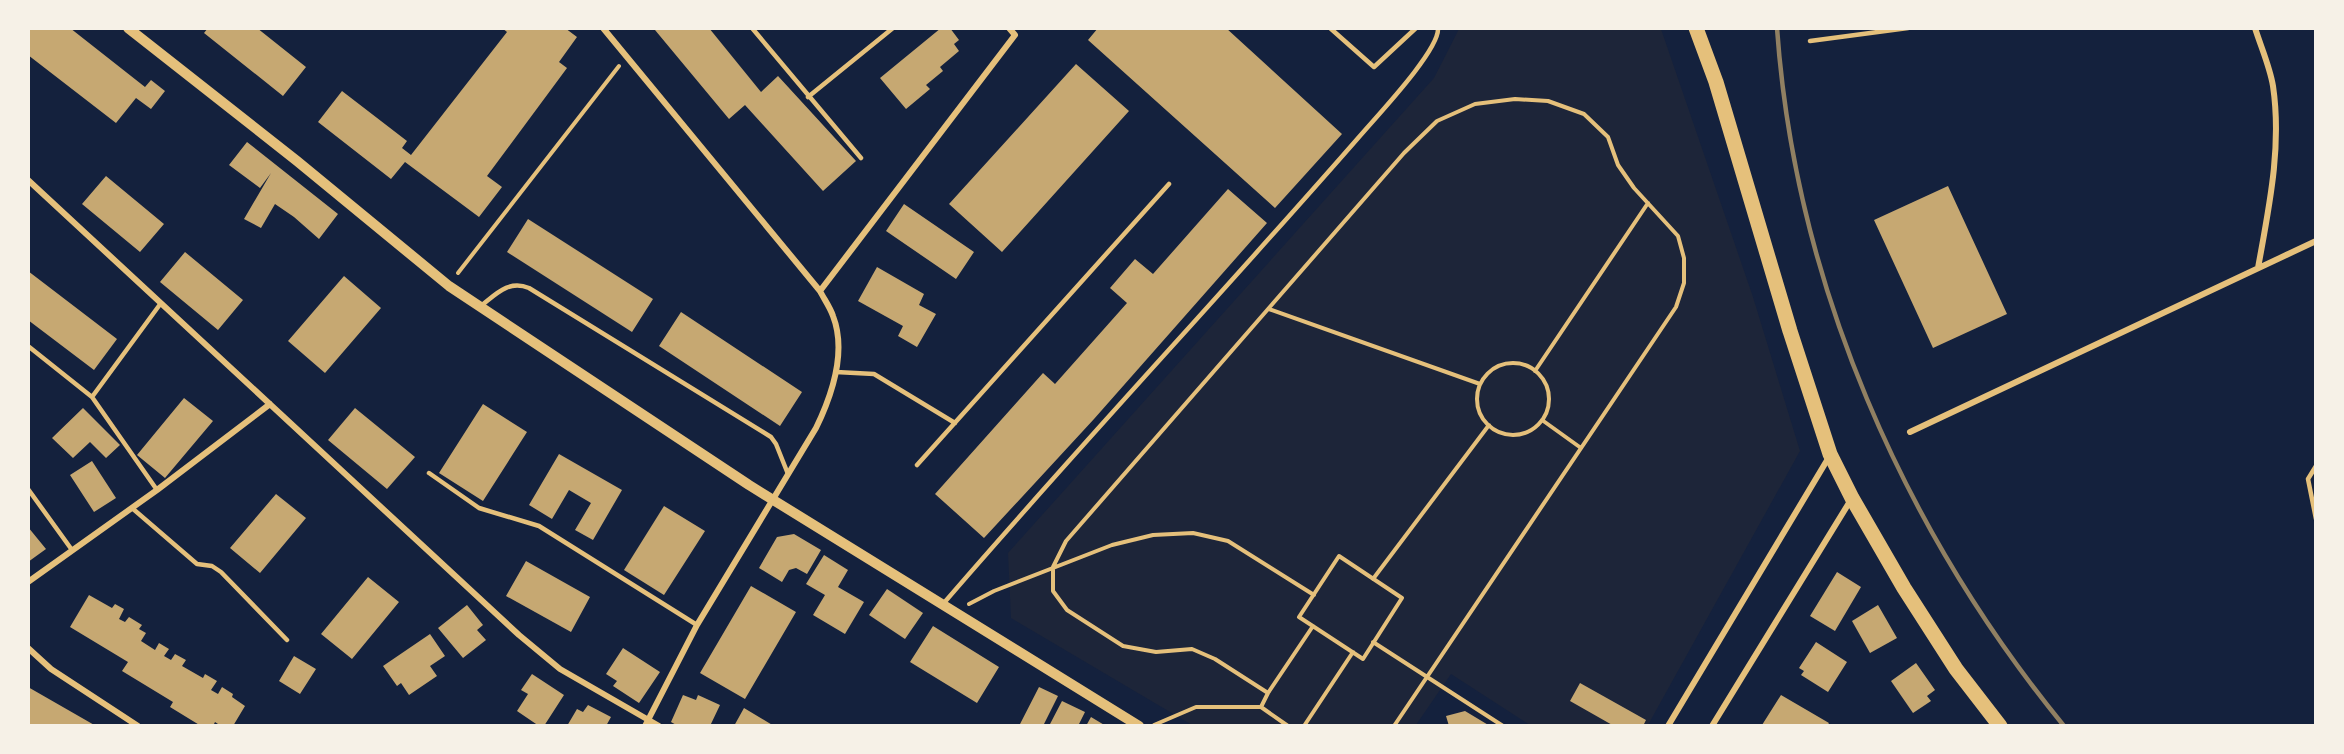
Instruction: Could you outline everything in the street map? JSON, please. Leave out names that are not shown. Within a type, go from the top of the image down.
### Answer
[{"type":"main road","points":[[1696,28],[1716,82],[1790,331],[1830,454],[1852,498],[1904,588],[1956,669],[2000,726]]},
{"type":"street","points":[[128,28],[288,153],[448,286],[773,499],[1139,726]]},
{"type":"street","points":[[603,28],[820,291],[834,317],[838,346],[836,372],[829,399],[816,428],[697,625],[647,722]]},
{"type":"street","points":[[820,291],[1014,35],[1009,28]]},
{"type":"street","points":[[2255,28],[2272,84],[2276,131],[2273,188],[2258,268]]},
{"type":"street","points":[[28,180],[510,627],[560,669],[647,722],[659,726]]},
{"type":"street","points":[[1910,432],[2316,241]]},
{"type":"street","points":[[28,582],[157,490],[270,404]]},
{"type":"street","points":[[1668,726],[1830,454]]},
{"type":"street","points":[[1712,726],[1852,498]]},
{"type":"street","points":[[28,648],[51,669],[138,726]]},
{"type":"lane","points":[[752,28],[861,158]]},
{"type":"lane","points":[[808,97],[893,28]]},
{"type":"lane","points":[[1330,28],[1374,67],[1416,28]]},
{"type":"lane","points":[[943,604],[1024,509],[1272,236],[1404,86],[1427,55],[1438,33],[1438,28]]},
{"type":"lane","points":[[1810,41],[1908,28]]},
{"type":"lane","points":[[917,465],[1169,184]]},
{"type":"lane","points":[[480,307],[510,285],[520,284],[529,288],[771,437],[775,440],[788,474]]},
{"type":"lane","points":[[92,397],[161,303]]},
{"type":"lane","points":[[28,346],[92,397],[157,490]]},
{"type":"lane","points":[[836,372],[874,374],[955,423]]},
{"type":"lane","points":[[2316,466],[2308,479],[2316,519]]},
{"type":"lane","points":[[429,473],[479,508],[539,526],[697,625]]},
{"type":"lane","points":[[28,489],[72,550]]},
{"type":"lane","points":[[132,508],[197,564],[212,566],[221,572],[287,640]]},
{"type":"path","points":[[448,286],[626,57]]},
{"type":"path","points":[[1268,693],[1215,659],[1192,649],[1156,652],[1123,646],[1067,610],[1053,591],[1053,567],[1066,541],[1404,153],[1437,121],[1475,104],[1515,99],[1548,101],[1584,114],[1608,137],[1618,165],[1678,236],[1684,258],[1684,283],[1676,307],[1394,726]]},
{"type":"path","points":[[1535,371],[1648,203]]},
{"type":"path","points":[[1268,309],[1480,384]]},
{"type":"path","points":[[1515,362],[1535,371],[1548,388],[1547,410],[1542,420],[1533,428],[1516,434],[1499,432],[1481,417],[1477,395],[1486,375],[1504,364],[1515,362]]},
{"type":"path","points":[[1542,420],[1581,448]]},
{"type":"path","points":[[1373,579],[1489,425]]},
{"type":"path","points":[[955,611],[994,591],[1112,545],[1153,535],[1193,533],[1228,541],[1314,595]]},
{"type":"path","points":[[1339,556],[1402,598],[1363,659],[1299,617],[1314,595],[1339,556]]},
{"type":"path","points":[[1261,707],[1313,626]]},
{"type":"path","points":[[1374,642],[1503,726]]},
{"type":"path","points":[[1304,726],[1353,652]]},
{"type":"path","points":[[1153,726],[1196,707],[1261,707],[1288,726]]},
{"type":"shaded area","points":[[1459,29],[1661,29],[1753,297],[1800,451],[1648,725],[1530,725],[1451,674],[1416,725],[1192,725],[1011,618],[1008,553],[1434,78]]},
{"type":"building","points":[[28,28],[70,28],[145,87],[151,80],[165,91],[151,109],[136,98],[116,123],[28,55]]},
{"type":"building","points":[[208,28],[257,28],[306,67],[283,96],[204,33]]},
{"type":"building","points":[[502,28],[565,28],[577,37],[559,62],[567,68],[487,176],[502,187],[479,217],[405,162],[391,179],[318,122],[342,91],[407,141],[402,148],[411,155],[507,32]]},
{"type":"building","points":[[657,28],[709,28],[761,92],[778,76],[856,161],[823,191],[745,105],[729,119],[655,30]]},
{"type":"building","points":[[941,28],[950,28],[959,40],[954,44],[959,51],[940,67],[943,71],[926,85],[930,89],[906,109],[880,78]]},
{"type":"building","points":[[1098,28],[1226,28],[1342,134],[1275,208],[1088,40]]},
{"type":"building","points":[[1076,64],[1129,111],[1002,252],[949,204]]},
{"type":"building","points":[[247,142],[338,214],[319,239],[275,204],[261,228],[244,219],[271,173],[260,188],[229,165]]},
{"type":"building","points":[[106,176],[164,224],[140,252],[82,204]]},
{"type":"building","points":[[1948,186],[2007,314],[1933,348],[1874,220]]},
{"type":"building","points":[[1228,189],[1267,223],[1094,419],[984,538],[935,494],[1043,373],[1055,384],[1127,303],[1110,288],[1135,259],[1153,274]]},
{"type":"building","points":[[904,204],[974,252],[956,279],[886,231]]},
{"type":"building","points":[[528,219],[653,299],[632,332],[507,252]]},
{"type":"building","points":[[185,252],[243,300],[218,330],[160,282]]},
{"type":"building","points":[[877,267],[924,294],[919,305],[936,314],[917,347],[898,336],[903,326],[858,301]]},
{"type":"building","points":[[28,271],[117,339],[94,370],[28,320]]},
{"type":"building","points":[[344,276],[381,308],[325,373],[288,341]]},
{"type":"building","points":[[681,312],[802,392],[780,426],[659,346]]},
{"type":"building","points":[[184,398],[213,421],[165,478],[137,455]]},
{"type":"building","points":[[483,404],[527,432],[483,501],[439,473]]},
{"type":"building","points":[[83,408],[120,445],[106,458],[90,442],[73,458],[52,438]]},
{"type":"building","points":[[355,408],[415,457],[387,489],[328,440]]},
{"type":"building","points":[[559,454],[622,490],[593,540],[575,530],[591,503],[569,490],[552,519],[529,505]]},
{"type":"building","points":[[92,461],[116,498],[94,512],[70,475]]},
{"type":"building","points":[[276,494],[306,518],[260,573],[230,548]]},
{"type":"building","points":[[664,506],[705,531],[664,595],[624,570]]},
{"type":"building","points":[[28,527],[46,549],[28,562]]},
{"type":"building","points":[[794,534],[821,550],[807,574],[796,568],[789,570],[782,582],[759,568],[777,537]]},
{"type":"building","points":[[824,555],[848,570],[838,587],[864,602],[845,634],[813,615],[825,595],[806,584]]},
{"type":"building","points":[[526,561],[590,597],[571,632],[506,596]]},
{"type":"building","points":[[1837,572],[1861,587],[1835,631],[1810,616]]},
{"type":"building","points":[[368,577],[399,602],[352,659],[321,634]]},
{"type":"building","points":[[751,586],[796,612],[745,699],[700,673]]},
{"type":"building","points":[[887,589],[923,613],[905,639],[869,615]]},
{"type":"building","points":[[89,595],[112,608],[115,604],[124,609],[119,619],[125,622],[129,617],[142,625],[139,629],[146,633],[141,641],[155,650],[159,643],[169,649],[164,656],[171,660],[175,654],[186,660],[182,666],[203,678],[205,674],[217,681],[211,690],[218,694],[222,687],[233,694],[232,697],[245,706],[233,726],[221,726],[215,722],[213,726],[201,726],[170,707],[173,702],[122,671],[128,662],[70,627]]},
{"type":"building","points":[[467,605],[483,625],[477,630],[486,640],[463,658],[438,628]]},
{"type":"building","points":[[1878,605],[1897,638],[1870,653],[1852,621]]},
{"type":"building","points":[[933,626],[999,667],[977,703],[910,662]]},
{"type":"building","points":[[430,634],[445,656],[430,666],[437,676],[409,695],[401,683],[397,686],[383,666]]},
{"type":"building","points":[[1816,642],[1847,662],[1828,692],[1801,675],[1804,671],[1799,668]]},
{"type":"building","points":[[623,648],[660,672],[639,703],[613,686],[617,681],[606,674]]},
{"type":"building","points":[[294,656],[316,669],[300,694],[279,681]]},
{"type":"building","points":[[1916,663],[1935,690],[1927,696],[1931,701],[1913,713],[1891,681]]},
{"type":"building","points":[[532,674],[564,695],[544,726],[539,726],[517,711],[528,694],[521,690]]},
{"type":"building","points":[[1580,683],[1646,720],[1643,726],[1614,726],[1570,701]]},
{"type":"building","points":[[28,687],[96,726],[28,726]]},
{"type":"building","points":[[1039,687],[1058,696],[1043,726],[1019,726]]},
{"type":"building","points":[[683,695],[696,700],[698,695],[720,705],[710,726],[678,726],[671,722]]},
{"type":"building","points":[[1781,695],[1829,723],[1827,726],[1762,725]]},
{"type":"building","points":[[1062,701],[1085,712],[1078,726],[1049,726]]},
{"type":"building","points":[[588,705],[611,717],[606,726],[567,726],[577,709],[583,712]]},
{"type":"building","points":[[744,708],[774,726],[734,726]]},
{"type":"building","points":[[1465,711],[1490,726],[1449,726],[1446,716]]},
{"type":"building","points":[[1091,717],[1106,726],[1086,726]]},
{"type":"railway","points":[[1777,28],[1788,123],[1807,217],[1833,309],[1867,399],[1907,486],[1954,570],[2006,650],[2064,726]]}]
